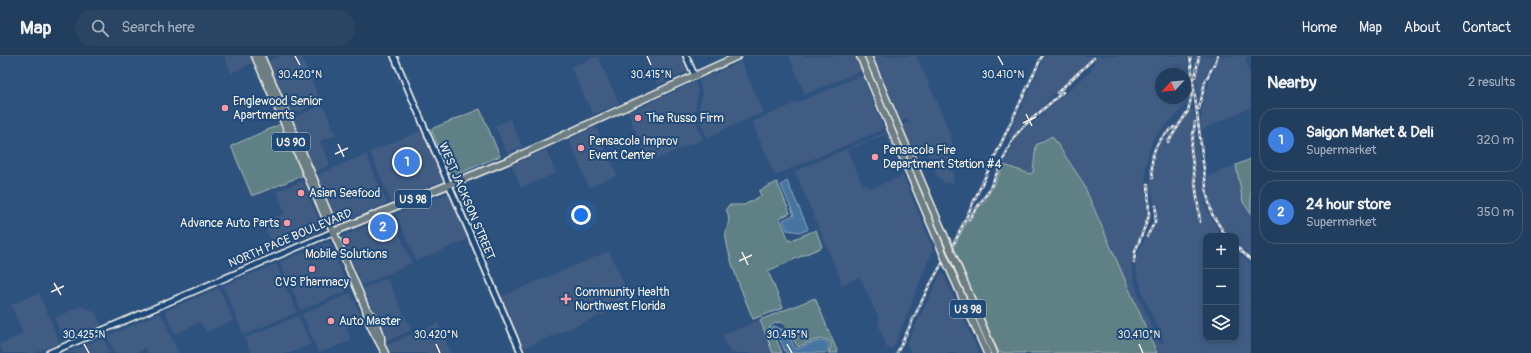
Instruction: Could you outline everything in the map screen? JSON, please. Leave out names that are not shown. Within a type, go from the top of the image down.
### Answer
[{"type":"main road","name":"US 90","points":[[255,56],[310,183],[332,229],[366,309],[375,336],[385,353]]},
{"type":"main road","name":"US 90","points":[[261,56],[332,222],[332,229]]},
{"type":"main road","name":"NORTH PACE BOULEVARD","points":[[48,353],[332,229],[449,185],[623,109],[694,74],[738,56]]},
{"type":"main road","name":"US 98","points":[[860,56],[948,265],[987,353]]},
{"type":"main road","name":"US 98","points":[[868,56],[994,353]]},
{"type":"street","name":"WEST JACKSON STREET","points":[[394,56],[521,353]]},
{"type":"street","points":[[686,56],[694,74]]},
{"type":"shaded area","points":[[224,56],[250,56],[253,63],[231,73]]},
{"type":"shaded area","points":[[280,56],[301,56],[321,102],[290,115],[267,62]]},
{"type":"shaded area","points":[[598,56],[619,104],[593,114],[571,67]]},
{"type":"shaded area","points":[[646,56],[684,56],[690,70],[658,85]]},
{"type":"shaded area","points":[[789,56],[855,56],[861,71],[805,94]]},
{"type":"shaded area","points":[[873,56],[916,56],[944,118],[953,145],[953,183],[945,183],[937,175],[924,147],[914,151],[902,125],[910,122],[909,118],[901,121]]},
{"type":"shaded area","points":[[1045,56],[1187,56],[1189,68],[1155,68],[1155,104],[1186,104],[1153,138],[1146,162],[1145,190],[1149,211],[1147,225],[1136,247],[1132,266],[1134,280],[1138,294],[1160,345],[1164,342],[1142,292],[1135,265],[1140,248],[1153,226],[1155,211],[1151,187],[1151,162],[1159,141],[1193,107],[1206,205],[1210,217],[1220,233],[1203,233],[1203,341],[1239,341],[1239,253],[1251,264],[1251,353],[1157,353],[1082,181],[1053,136],[1034,156],[1033,172],[1029,174],[1004,165],[1019,134],[1091,71],[1095,61],[1093,59],[1056,92],[1011,139],[1008,137]]},
{"type":"shaded area","points":[[1193,56],[1215,56],[1206,74],[1198,102]]},
{"type":"shaded area","points":[[1221,56],[1251,56],[1245,58],[1251,79],[1251,107],[1201,130],[1201,118],[1205,94],[1216,63]]},
{"type":"shaded area","points":[[741,62],[764,112],[707,137],[698,117],[702,92],[699,80]]},
{"type":"shaded area","points":[[862,75],[884,129],[775,175],[752,122]]},
{"type":"shaded area","points":[[695,82],[698,92],[694,117],[703,139],[648,162],[628,113]]},
{"type":"shaded area","points":[[323,105],[336,135],[320,141],[330,165],[314,172],[291,119]]},
{"type":"shaded area","points":[[510,119],[522,146],[507,153],[495,126]]},
{"type":"shaded area","points":[[596,127],[617,175],[589,187],[569,140]]},
{"type":"shaded area","points":[[423,130],[445,180],[391,202],[370,152]]},
{"type":"shaded area","points":[[886,132],[886,134],[847,150],[862,184],[872,188],[903,176],[933,249],[893,349],[887,348],[878,323],[880,321],[860,277],[841,285],[841,280],[795,171]]},
{"type":"shaded area","points":[[546,150],[556,173],[521,188],[512,165]]},
{"type":"shaded area","points":[[366,154],[387,203],[336,224],[315,176]]},
{"type":"shaded area","points":[[1236,165],[1243,202],[1251,214],[1251,257],[1239,246],[1239,233],[1226,233],[1214,214],[1210,203],[1207,177]]},
{"type":"shaded area","points":[[303,181],[323,230],[275,250],[263,222],[285,213],[277,191]]},
{"type":"shaded area","points":[[787,181],[808,228],[807,230],[801,232],[787,230],[783,220],[794,215],[781,185]]},
{"type":"shaded area","points":[[450,193],[470,238],[416,261],[396,214]]},
{"type":"shaded area","points":[[392,216],[412,263],[362,285],[341,237]]},
{"type":"shaded area","points":[[329,242],[349,290],[301,310],[280,262]]},
{"type":"shaded area","name":"Community Health Northwest Florida","points":[[609,251],[632,302],[523,348],[500,297]]},
{"type":"shaded area","points":[[276,264],[297,312],[244,335],[223,286]]},
{"type":"shaded area","points":[[942,271],[979,353],[911,353],[907,343]]},
{"type":"shaded area","points":[[387,278],[411,330],[386,341],[363,288]]},
{"type":"shaded area","points":[[219,288],[233,320],[206,332],[200,322],[175,334],[183,353],[165,311]]},
{"type":"shaded area","points":[[39,293],[60,343],[35,353],[3,353],[0,344],[23,334],[11,305]]},
{"type":"shaded area","points":[[351,293],[363,321],[346,328],[351,341],[319,353],[302,314]]},
{"type":"shaded area","points":[[81,306],[96,313],[101,325],[64,341],[55,318]]},
{"type":"shaded area","points":[[161,313],[178,353],[148,353],[145,348],[135,353],[115,353],[107,336]]},
{"type":"shaded area","points":[[298,316],[311,344],[291,353],[251,353],[245,338]]},
{"type":"shaded area","points":[[760,320],[773,353],[730,353],[722,335]]},
{"type":"shaded area","points":[[438,323],[451,353],[391,353],[387,345]]},
{"type":"shaded area","points":[[774,326],[788,332],[794,347],[798,349],[812,343],[824,341],[828,342],[828,349],[825,353],[786,353],[777,334],[771,330]]},
{"type":"shaded area","points":[[103,338],[110,353],[67,353]]},
{"type":"green space","points":[[480,109],[500,156],[451,177],[431,129]]},
{"type":"green space","points":[[281,124],[304,175],[252,196],[231,146]]},
{"type":"green space","points":[[1052,136],[1082,181],[1157,353],[999,353],[953,248],[972,212],[984,203],[1004,165],[1030,174],[1033,172],[1036,145]]},
{"type":"green space","points":[[1251,159],[1251,214],[1243,202],[1236,165]]},
{"type":"green space","points":[[777,182],[790,213],[780,218],[789,241],[816,230],[822,247],[768,271],[783,308],[753,319],[737,279],[728,249],[726,231],[729,218],[726,209],[729,205],[744,205],[761,196],[759,191]]},
{"type":"green space","points":[[815,298],[838,353],[828,353],[831,346],[830,341],[822,339],[798,347],[783,323],[779,322],[772,325],[769,328],[769,331],[774,334],[782,353],[773,353],[760,320]]},
{"type":"railway","points":[[897,353],[927,290],[957,237],[1042,56]]},
{"type":"railway","points":[[1190,56],[1207,195],[1212,214],[1224,233]]},
{"type":"railway","points":[[1195,77],[1199,56]]},
{"type":"railway","points":[[1199,109],[1205,82],[1218,56]]},
{"type":"railway","points":[[1057,93],[1094,58]]},
{"type":"railway","points":[[969,219],[988,192],[1014,137],[1025,125],[1063,92]]},
{"type":"railway","points":[[1168,142],[1188,111],[1192,94]]},
{"type":"railway","points":[[1195,122],[1191,149],[1200,222]]},
{"type":"railway","points":[[1153,178],[1152,162],[1155,149],[1167,132],[1174,127]]},
{"type":"railway","points":[[1134,262],[1135,252],[1149,216],[1148,184]]},
{"type":"railway","points":[[1147,236],[1155,222],[1156,206]]},
{"type":"railway","points":[[1239,249],[1251,260]]},
{"type":"place","name":"Englewood Senior Apartments","points":[[225,108]]},
{"type":"place","name":"The Russo Firm","points":[[638,118]]},
{"type":"place","name":"Pensacola Improv Event Center","points":[[581,148]]},
{"type":"place","name":"Pensacola Fire Department Station #4","points":[[875,157]]},
{"type":"place","name":"Saigon Market & Deli","points":[[407,162]]},
{"type":"place","name":"Asian Seafood","points":[[301,193]]},
{"type":"place","name":"Advance Auto Parts","points":[[287,223]]},
{"type":"place","name":"24 hour store","points":[[383,227]]},
{"type":"place","name":"Mobile Solutions","points":[[346,241]]},
{"type":"place","name":"CVS Pharmacy","points":[[312,269]]},
{"type":"place","name":"Community Health Northwest Florida","points":[[566,299]]},
{"type":"place","name":"Auto Master","points":[[331,321]]}]
